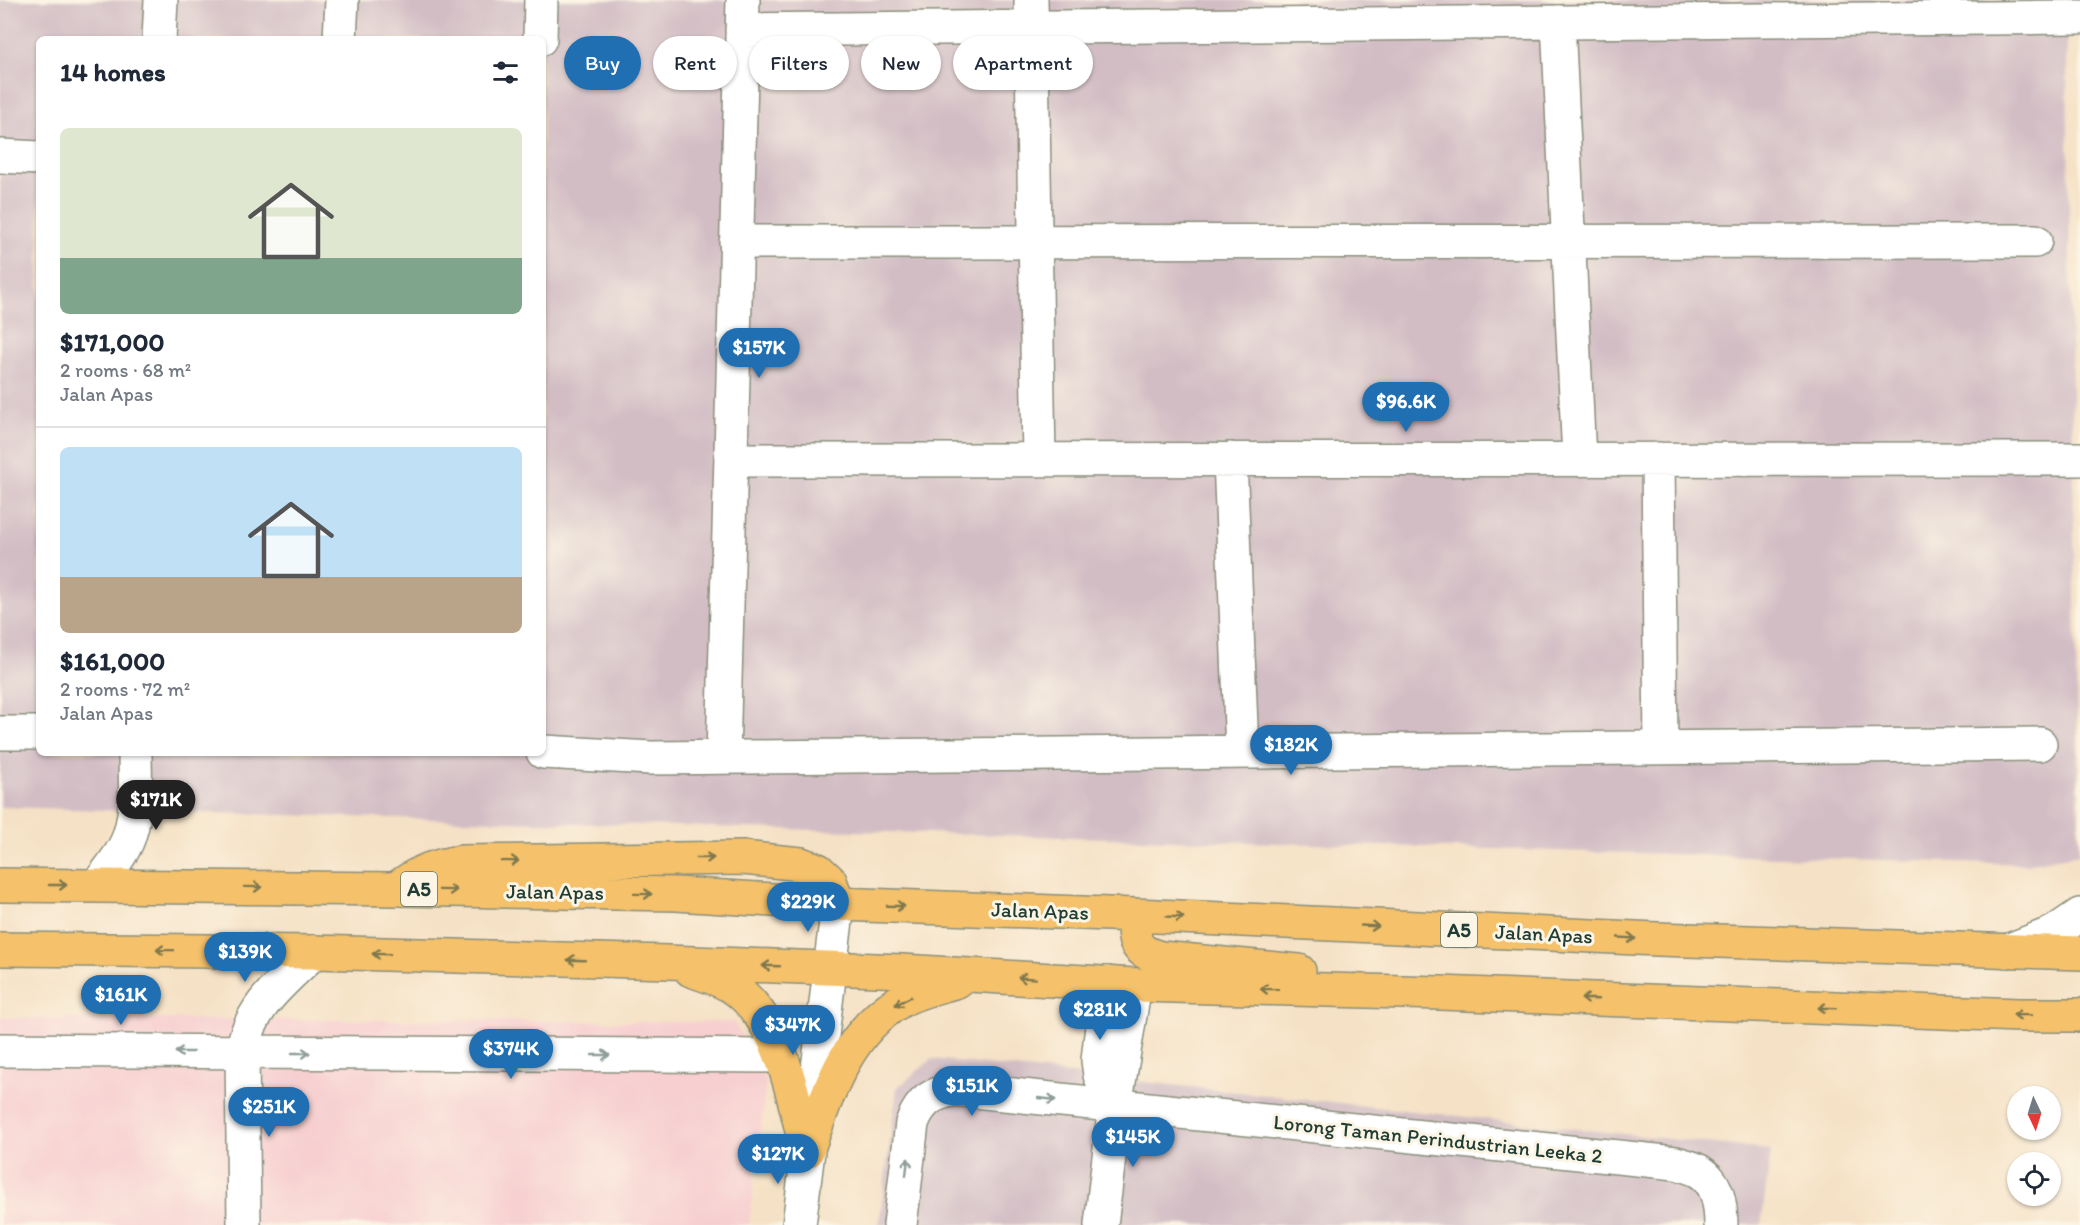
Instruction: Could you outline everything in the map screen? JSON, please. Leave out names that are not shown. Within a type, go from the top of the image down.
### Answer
[{"type":"highway","name":"A5","points":[[0,885],[395,889],[417,873],[439,865],[461,862],[743,858],[801,864],[818,870],[830,881],[838,904]]},
{"type":"highway","name":"Jalan Apas","points":[[838,904],[1657,939],[2080,953]]},
{"type":"highway","points":[[1135,915],[1134,941],[1140,950],[1161,958],[1281,968],[1440,993]]},
{"type":"highway","points":[[0,949],[314,952],[668,962],[978,975],[1121,984],[1440,993],[2019,1015],[2080,1015]]},
{"type":"highway","points":[[668,962],[719,980],[738,990],[761,1014],[770,1027],[781,1056],[807,1151]]},
{"type":"highway","points":[[807,1151],[833,1079],[859,1037],[877,1017],[902,1000],[978,975]]},
{"type":"street","points":[[159,36],[161,0]]},
{"type":"street","points":[[340,36],[342,0]]},
{"type":"street","points":[[540,36],[541,0]]},
{"type":"street","points":[[1032,14],[1039,459]]},
{"type":"street","points":[[723,757],[742,15],[2080,17]]},
{"type":"street","points":[[1569,15],[1569,241],[1579,459]]},
{"type":"street","points":[[0,156],[36,158]]},
{"type":"street","points":[[736,242],[2035,241]]},
{"type":"street","points":[[1230,459],[1242,751]]},
{"type":"street","points":[[1658,459],[1661,747]]},
{"type":"street","points":[[731,460],[2080,459]]},
{"type":"street","points":[[0,733],[36,734]]},
{"type":"street","points":[[546,752],[651,758],[2040,744]]},
{"type":"street","points":[[98,885],[116,860],[130,834],[136,801],[135,756]]},
{"type":"street","points":[[798,1225],[838,904]]},
{"type":"street","points":[[2007,951],[2055,932],[2080,915]]},
{"type":"street","points":[[244,1225],[242,1052],[245,1035],[254,1015],[266,998],[314,952]]},
{"type":"street","points":[[1101,1225],[1115,1106],[1121,984]]},
{"type":"street","points":[[0,1050],[781,1056]]},
{"type":"street","name":"Lorong Taman Perindustrian Leeka 2","points":[[900,1225],[912,1123],[918,1109],[933,1096],[955,1089],[1676,1163],[1699,1171],[1714,1187],[1721,1206],[1721,1225]]},
{"type":"shaded area","points":[[0,0],[2066,0],[2079,854],[2026,864],[0,807]]},
{"type":"shaded area","points":[[0,1018],[734,1022],[766,1082],[749,1225],[0,1225]]},
{"type":"shaded area","points":[[932,1059],[1771,1150],[1761,1225],[879,1225],[897,1088]]}]
